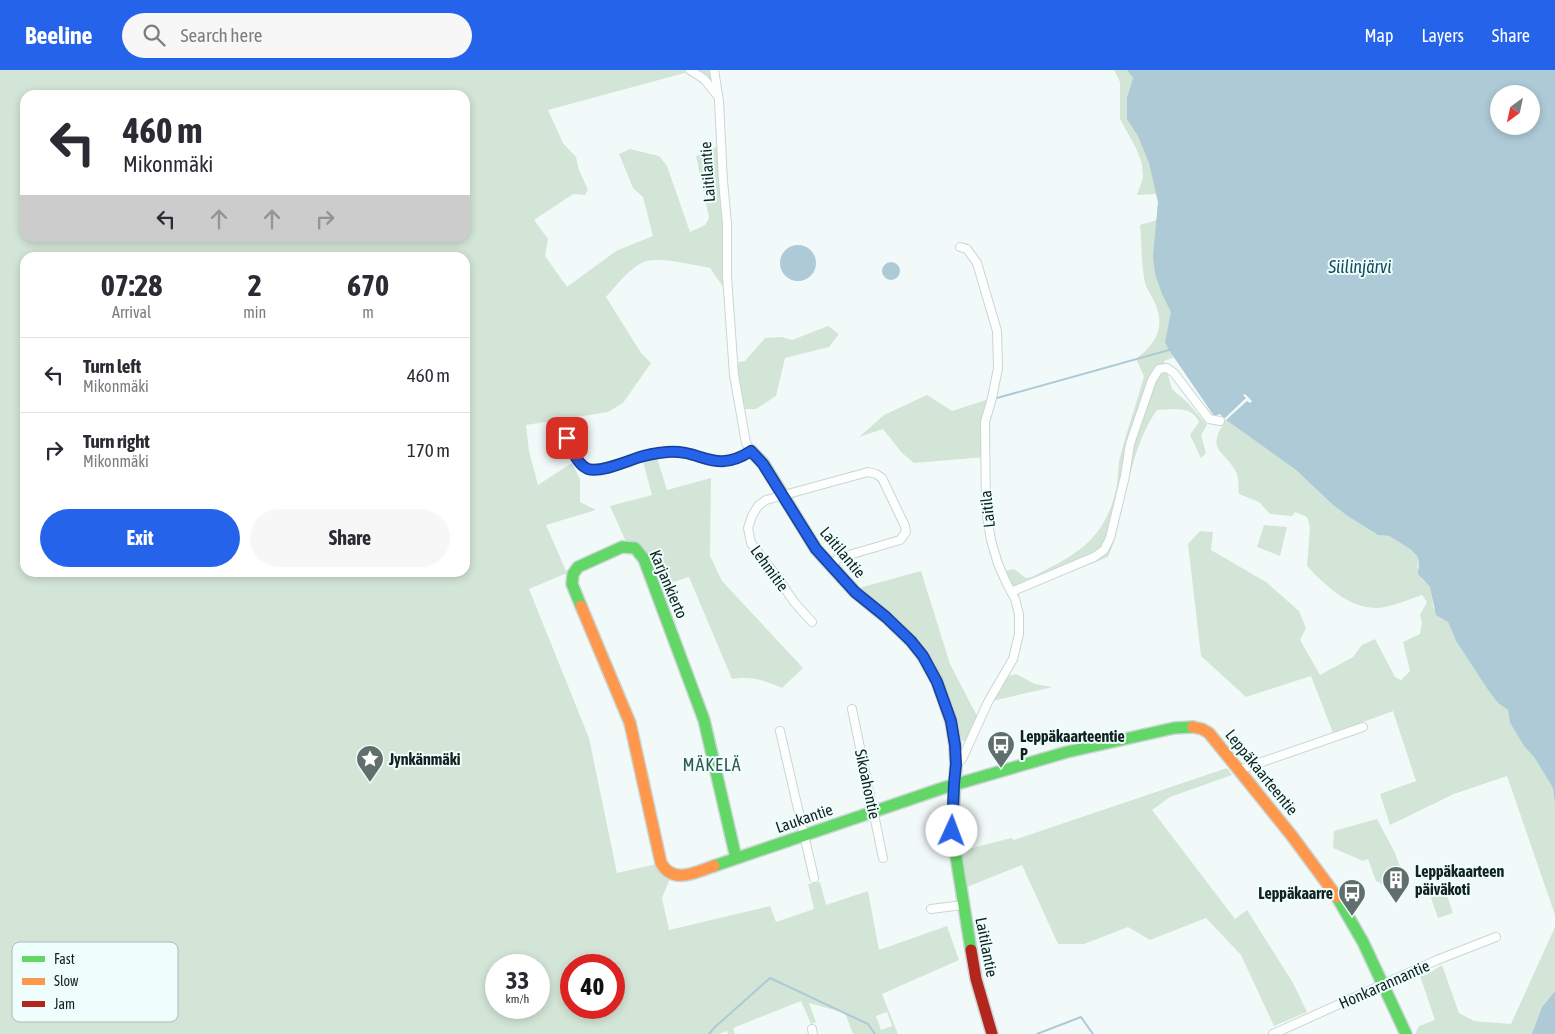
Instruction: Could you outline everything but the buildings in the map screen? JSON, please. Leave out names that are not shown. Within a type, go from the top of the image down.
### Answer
[{"type":"street","points":[[690,70],[704,79],[712,88],[719,101]]},
{"type":"street","name":"Laitilantie","points":[[714,70],[719,101],[727,222],[727,276],[734,375],[746,443],[763,464],[816,549],[855,592],[886,617],[911,641],[923,656],[937,682],[951,721],[955,745],[956,764],[952,831],[963,905],[976,979],[992,1034]]},
{"type":"street","name":"Laitila","points":[[956,764],[962,759],[988,702],[1012,659],[1018,634],[1019,614],[1015,599],[998,564],[991,540],[986,511],[985,422],[998,368],[997,331],[977,263],[966,249],[960,246]]},
{"type":"street","points":[[1011,592],[1094,557],[1104,550],[1112,530],[1130,444],[1152,380],[1159,369],[1167,368],[1174,373],[1209,419],[1220,422]]},
{"type":"street","points":[[567,438],[580,463],[589,469],[601,469],[642,456],[665,452],[680,451],[706,460],[721,462],[741,458],[751,451]]},
{"type":"street","points":[[783,496],[868,472],[882,478],[905,526],[906,532],[900,540],[839,558],[830,565]]},
{"type":"street","name":"Lehmitie","points":[[783,496],[766,500],[758,506],[752,516],[748,535],[751,543],[794,602],[812,622]]},
{"type":"street","name":"Karjankierto","points":[[665,871],[661,863],[630,723],[572,584],[573,574],[578,567],[622,546],[635,548],[644,559],[695,693],[704,720],[736,858]]},
{"type":"street","name":"Sikoahontie","points":[[852,709],[884,858]]},
{"type":"street","name":"Leppäkaarteentie","points":[[954,784],[1067,752],[1174,728],[1193,727],[1202,729],[1209,733],[1239,770],[1292,836],[1337,897],[1363,942],[1406,1034]]},
{"type":"street","points":[[1239,770],[1363,727]]},
{"type":"street","points":[[780,731],[814,878]]},
{"type":"street","name":"Laukantie","points":[[665,871],[671,876],[688,875],[954,784]]},
{"type":"street","points":[[931,909],[963,905]]},
{"type":"street","name":"Honkarannantie","points":[[1273,1034],[1436,960],[1496,937]]},
{"type":"green space","points":[[0,70],[714,70],[719,101],[692,71],[548,110],[563,143],[576,157],[579,170],[588,190],[585,195],[573,194],[534,220],[548,239],[545,256],[567,287],[616,251],[653,236],[643,197],[633,188],[619,154],[630,149],[659,156],[667,166],[690,232],[705,225],[709,218],[696,156],[721,145],[728,294],[710,268],[653,260],[636,266],[606,297],[641,353],[651,363],[623,403],[608,412],[526,425],[529,451],[538,485],[572,463],[580,479],[580,502],[596,510],[546,525],[567,573],[529,589],[589,738],[617,873],[661,863],[671,876],[662,898],[669,930],[770,906],[776,922],[814,909],[808,884],[820,882],[826,905],[868,891],[879,950],[947,926],[959,960],[882,994],[898,1034],[853,1034],[845,1013],[809,1003],[816,1022],[811,1024],[801,1001],[733,1028],[735,1034],[728,1034],[727,1031],[718,1034],[0,1034]],"holes":[[[887,1012],[892,1026],[881,1030],[876,1016]]]},
{"type":"green space","points":[[1114,70],[1162,70],[1197,349],[1164,361],[1172,389],[1188,403],[1207,425],[1201,435],[1206,453],[1201,458],[1190,435],[1199,422],[1196,417],[1187,411],[1176,409],[1157,410],[1148,424],[1135,456],[1114,542],[1108,557],[1020,593],[1015,599],[998,564],[1005,571],[1014,569],[1026,578],[1032,577],[1084,546],[1102,525],[1115,494],[1120,458],[1144,376],[1136,359],[1149,348],[1159,328],[1158,312],[1145,283],[1140,225],[1157,220],[1158,202],[1156,194],[1137,195],[1143,178],[1142,164],[1136,148],[1120,119],[1120,82]]},
{"type":"green space","points":[[828,326],[839,334],[829,347],[785,358],[776,396],[756,409],[745,409],[737,372],[739,362],[745,361],[765,338],[782,337],[792,340]]},
{"type":"green space","points":[[927,395],[952,411],[992,398],[985,422],[986,457],[914,463],[902,453],[883,429],[859,437],[884,415]]},
{"type":"green space","points":[[1226,420],[1296,470],[1333,505],[1349,517],[1378,535],[1389,536],[1410,549],[1417,556],[1419,561],[1417,567],[1422,579],[1432,591],[1433,607],[1448,622],[1456,641],[1488,690],[1498,703],[1508,710],[1510,723],[1553,788],[1555,805],[1555,915],[1507,776],[1454,794],[1390,825],[1380,794],[1416,781],[1393,711],[1333,733],[1311,676],[1246,697],[1201,656],[1188,544],[1200,531],[1213,532],[1211,550],[1266,582],[1299,611],[1306,628],[1300,640],[1320,675],[1353,657],[1362,645],[1375,639],[1395,677],[1401,680],[1410,671],[1403,642],[1420,634],[1422,622],[1420,615],[1427,602],[1422,595],[1385,607],[1373,608],[1362,606],[1342,597],[1323,582],[1307,566],[1310,527],[1307,517],[1295,512],[1292,516],[1270,514],[1259,502],[1239,494],[1237,474],[1217,445],[1217,438]]},
{"type":"green space","points":[[657,458],[667,490],[711,478],[710,556],[722,581],[803,668],[782,688],[758,679],[732,679],[689,577],[655,588],[644,559],[628,546],[610,506],[652,495],[643,462]]},
{"type":"green space","points":[[1264,525],[1287,527],[1280,556],[1257,547]]},
{"type":"green space","points":[[921,571],[950,664],[977,716],[966,742],[959,739],[939,679],[889,614],[859,588]]},
{"type":"green space","points":[[1016,674],[1035,684],[1053,687],[988,702],[1002,678]]},
{"type":"green space","points":[[1227,768],[1232,775],[1170,797],[1152,810],[1235,919],[1247,910],[1293,983],[1307,1012],[1274,1026],[1241,955],[1206,918],[1150,940],[1128,927],[1084,944],[1058,944],[1022,865],[967,887],[961,851],[1011,838],[1014,840]]},
{"type":"green space","points":[[1377,819],[1395,853],[1402,872],[1392,875],[1390,883],[1384,885],[1376,881],[1368,859],[1363,861],[1333,848],[1334,831]]},
{"type":"green space","points":[[1443,884],[1453,913],[1438,918],[1428,889]]},
{"type":"green space","points":[[1555,927],[1555,991],[1542,1007],[1555,1034],[1415,1034],[1419,1026],[1435,1020],[1420,976],[1426,975],[1442,965],[1459,1013],[1474,1021],[1511,1024]]},
{"type":"water","name":"Siilinjärvi","points":[[1127,70],[1555,70],[1555,805],[1553,788],[1510,723],[1508,710],[1498,703],[1488,690],[1456,641],[1448,622],[1436,615],[1430,587],[1418,574],[1419,561],[1417,556],[1410,549],[1389,536],[1378,535],[1349,517],[1333,505],[1296,470],[1220,414],[1214,416],[1169,350],[1165,342],[1171,312],[1155,274],[1153,256],[1158,202],[1149,163],[1138,136],[1127,119],[1127,98],[1133,78]]},
{"type":"water","points":[[798,245],[811,250],[816,263],[811,276],[798,281],[785,276],[780,263],[785,250]]},
{"type":"water","points":[[887,262],[895,262],[900,267],[898,278],[887,280],[882,275],[882,267]]},
{"type":"water","points":[[1555,991],[1555,1034],[1532,1034],[1542,1007]]},
{"type":"pier","points":[[1245,394],[1252,401],[1250,403],[1247,401],[1226,420],[1224,419],[1246,398],[1243,395]]},
{"type":"waterway","points":[[997,398],[1169,350]]},
{"type":"waterway","points":[[709,1034],[770,978],[868,1024],[875,1034]]},
{"type":"waterway","points":[[1037,1034],[1081,1017],[1093,1034]]},
{"type":"traffic: fast","points":[[751,451],[763,463],[816,549],[855,592],[886,617],[911,641],[923,656],[937,681],[951,721],[955,745],[956,764],[952,831],[971,950]]},
{"type":"traffic: fast","points":[[581,606],[572,584],[573,574],[578,567],[622,547],[635,548],[644,559],[704,720],[736,858]]},
{"type":"traffic: fast","points":[[714,866],[943,788],[1067,752],[1174,728],[1193,727]]},
{"type":"traffic: fast","points":[[1337,897],[1363,942],[1406,1034]]},
{"type":"traffic: slow","points":[[581,606],[630,723],[661,863],[666,870],[678,875],[685,875],[714,866]]},
{"type":"traffic: slow","points":[[1193,727],[1209,733],[1292,836],[1337,897]]},
{"type":"traffic: jam","points":[[971,950],[976,979],[992,1034]]},
{"type":"place","name":"Leppäkaarteentie P","points":[[1001,769]]},
{"type":"place","name":"Jynkänmäki","points":[[370,783]]},
{"type":"place","name":"Leppäkaarteen päiväkoti","points":[[1396,904]]},
{"type":"place","name":"Leppäkaarre","points":[[1352,917]]},
{"type":"district","name":"MÄKELÄ","points":[[712,764]]},
{"type":"route","points":[[567,438],[580,463],[589,469],[601,469],[642,456],[665,452],[680,451],[706,460],[721,462],[741,458],[751,451],[763,464],[816,549],[855,592],[886,617],[911,641],[923,656],[937,682],[951,721],[955,745],[956,764],[952,831]]}]
